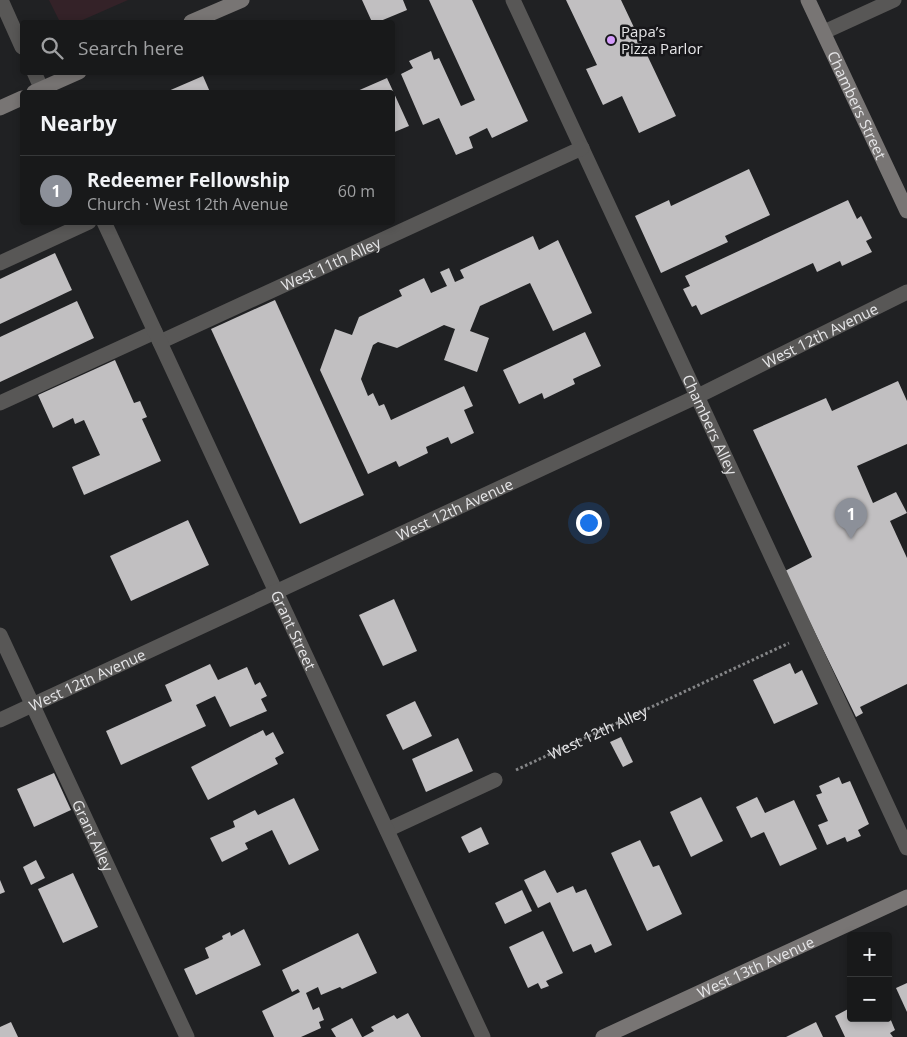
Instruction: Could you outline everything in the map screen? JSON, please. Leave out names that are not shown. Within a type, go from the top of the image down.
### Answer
[{"type":"main road","points":[[195,20],[240,0]]},
{"type":"main road","name":"Chambers Street","points":[[808,0],[907,211]]},
{"type":"main road","points":[[41,90],[72,75]]},
{"type":"main road","points":[[0,108],[20,99]]},
{"type":"main road","name":"West 13th Avenue","points":[[603,1037],[907,897]]},
{"type":"street","points":[[1,0],[20,43]]},
{"type":"street","name":"Chambers Alley","points":[[513,0],[907,848]]},
{"type":"street","points":[[824,32],[894,0]]},
{"type":"street","points":[[35,75],[39,90]]},
{"type":"street","name":"West 11th Alley","points":[[0,403],[157,337],[582,148]]},
{"type":"street","points":[[0,263],[82,225]]},
{"type":"street","name":"Grant Street","points":[[105,225],[484,1037]]},
{"type":"street","name":"West 12th Avenue","points":[[0,720],[698,396],[907,292]]},
{"type":"street","name":"Grant Alley","points":[[0,635],[187,1037]]},
{"type":"street","points":[[387,830],[495,780]]},
{"type":"path","name":"West 12th Alley","points":[[495,780],[808,635]]},
{"type":"shaded area","points":[[49,0],[128,0],[83,20],[59,20]]},
{"type":"building","points":[[362,0],[403,0],[407,10],[383,20],[371,20]]},
{"type":"building","points":[[429,0],[472,0],[528,121],[492,138],[487,128],[469,137],[473,148],[456,155],[439,118],[423,125],[401,74],[413,68],[409,61],[431,51],[434,60],[439,58],[461,106],[475,100]]},
{"type":"building","points":[[566,0],[621,0],[676,116],[639,133],[622,96],[603,105],[586,69],[597,65]]},
{"type":"building","points":[[203,76],[209,90],[171,90]]},
{"type":"building","points":[[387,78],[392,90],[360,90]]},
{"type":"building","points":[[395,95],[409,126],[395,132]]},
{"type":"building","points":[[749,169],[770,215],[725,236],[728,242],[661,273],[635,216],[669,200],[671,206]]},
{"type":"building","points":[[848,200],[857,219],[861,216],[872,238],[866,241],[872,252],[842,266],[840,261],[817,272],[813,263],[701,315],[696,305],[692,307],[683,289],[690,286],[685,276]]},
{"type":"building","points":[[533,236],[539,250],[558,240],[592,313],[553,331],[530,283],[480,306],[470,331],[489,338],[477,372],[444,360],[455,329],[444,325],[397,348],[378,342],[373,345],[361,379],[368,396],[373,393],[379,406],[384,404],[391,420],[464,386],[473,406],[464,410],[474,433],[451,444],[448,437],[426,447],[428,453],[399,467],[396,461],[368,474],[320,370],[335,329],[352,335],[359,317],[402,296],[399,290],[424,278],[431,293],[447,286],[440,272],[449,268],[455,282],[464,278],[460,270]]},
{"type":"building","points":[[55,253],[72,290],[0,324],[0,279]]},
{"type":"building","points":[[275,300],[364,495],[300,524],[211,329]]},
{"type":"building","points":[[77,301],[94,338],[0,382],[0,337]]},
{"type":"building","points":[[585,332],[601,366],[573,379],[575,384],[544,399],[542,393],[519,404],[503,370]]},
{"type":"building","points":[[115,360],[134,403],[140,401],[147,417],[142,419],[161,461],[84,495],[72,467],[100,455],[84,420],[75,424],[73,418],[53,428],[38,395]]},
{"type":"building","points":[[898,381],[907,401],[907,444],[857,466],[873,503],[896,492],[907,513],[890,521],[907,558],[907,684],[860,707],[863,713],[856,717],[785,571],[812,557],[753,430],[826,398],[832,411]]},
{"type":"building","points":[[188,520],[209,565],[131,601],[110,556]]},
{"type":"building","points":[[394,599],[417,651],[383,666],[359,615]]},
{"type":"building","points":[[790,663],[795,674],[802,670],[818,704],[774,724],[753,680]]},
{"type":"building","points":[[210,664],[218,680],[247,667],[255,685],[260,682],[267,696],[261,699],[267,711],[230,727],[215,696],[196,705],[206,726],[121,765],[106,731],[172,701],[165,685]]},
{"type":"building","points":[[415,701],[432,736],[403,750],[386,715]]},
{"type":"building","points":[[263,730],[266,736],[273,732],[284,753],[275,758],[278,764],[208,800],[191,767]]},
{"type":"building","points":[[621,737],[633,762],[623,767],[610,742]]},
{"type":"building","points":[[458,738],[473,771],[426,792],[412,759]]},
{"type":"building","points":[[54,773],[71,810],[34,827],[17,789]]},
{"type":"building","points":[[839,777],[842,784],[850,781],[869,824],[858,830],[861,836],[847,842],[845,837],[827,845],[818,825],[828,821],[816,795],[822,793],[819,786]]},
{"type":"building","points":[[701,797],[723,841],[691,857],[670,812]]},
{"type":"building","points":[[757,797],[765,813],[794,800],[817,849],[780,866],[764,832],[751,838],[736,807]]},
{"type":"building","points":[[294,798],[319,850],[289,865],[272,830],[245,843],[248,849],[222,862],[210,838],[235,827],[233,821],[255,810],[258,815]]},
{"type":"building","points":[[481,827],[489,844],[469,853],[461,837]]},
{"type":"building","points":[[640,840],[653,867],[659,865],[682,914],[647,931],[611,853]]},
{"type":"building","points":[[36,860],[45,878],[31,885],[23,867]]},
{"type":"building","points":[[545,870],[557,893],[573,886],[576,893],[586,889],[612,945],[595,953],[591,944],[573,952],[550,902],[538,908],[524,880]]},
{"type":"building","points":[[73,873],[98,927],[63,943],[38,889]]},
{"type":"building","points":[[0,880],[5,892],[0,894]]},
{"type":"building","points":[[522,890],[532,911],[505,924],[495,903]]},
{"type":"building","points":[[244,929],[261,965],[196,995],[184,969],[209,958],[205,948],[223,939],[222,936],[230,932],[231,936]]},
{"type":"building","points":[[543,931],[563,973],[546,981],[549,986],[541,989],[538,983],[528,988],[509,947]]},
{"type":"building","points":[[358,933],[377,973],[342,989],[340,987],[321,995],[318,987],[306,993],[313,1010],[319,1007],[324,1020],[319,1022],[321,1028],[301,1037],[274,1037],[262,1011],[300,992],[298,989],[292,992],[282,970]]},
{"type":"building","points":[[907,983],[907,1012],[896,988]]},
{"type":"building","points":[[847,1010],[847,1022],[892,1022],[895,1030],[890,1033],[893,1037],[845,1037],[835,1016]]},
{"type":"building","points":[[408,1013],[421,1037],[363,1037],[374,1031],[371,1027],[394,1015],[397,1019]]},
{"type":"building","points":[[352,1018],[362,1037],[336,1037],[331,1029]]},
{"type":"building","points":[[11,1022],[18,1037],[0,1037],[0,1027]]},
{"type":"building","points":[[816,1022],[823,1037],[786,1037]]},
{"type":"place","name":"Papa’s Pizza Parlor","points":[[611,40]]},
{"type":"place","name":"Redeemer Fellowship","points":[[851,539]]}]
